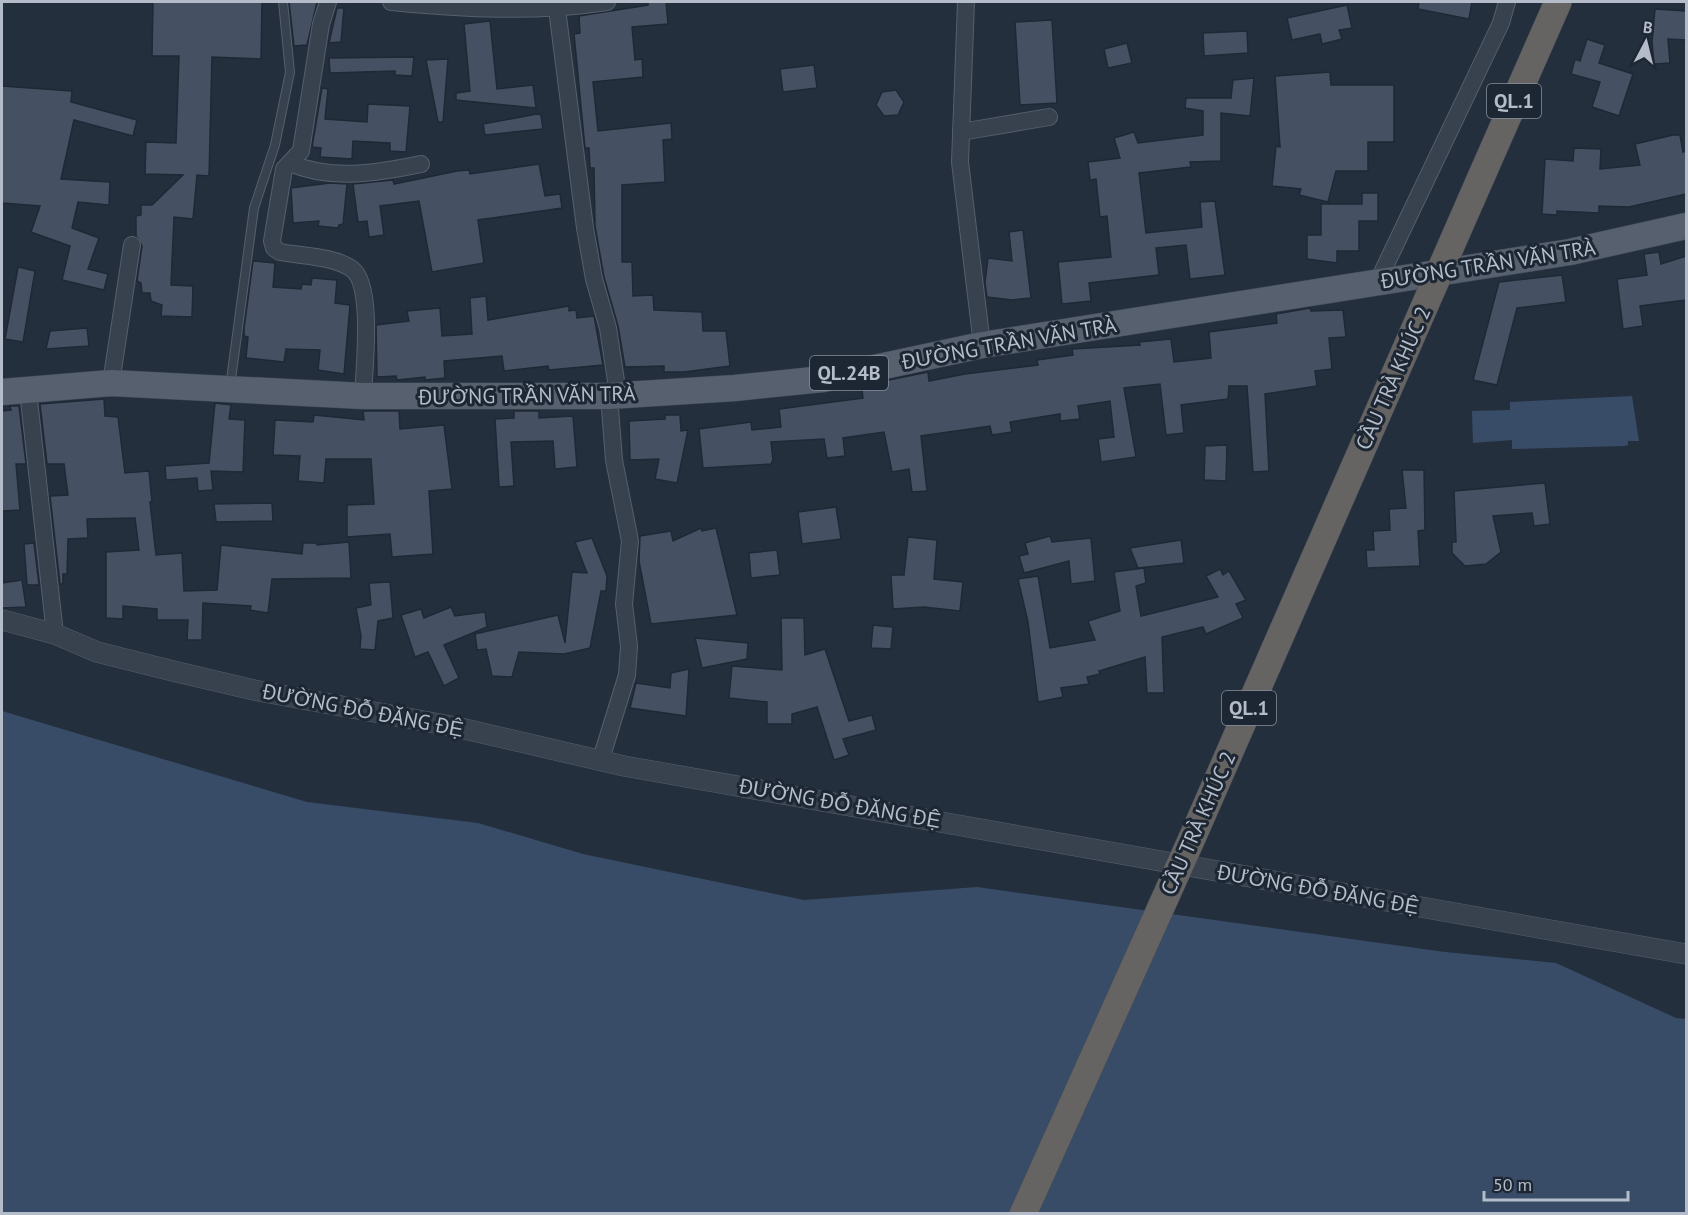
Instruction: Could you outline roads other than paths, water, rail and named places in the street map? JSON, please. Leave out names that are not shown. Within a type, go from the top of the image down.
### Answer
[{"type":"highway","name":"CẦU TRÀ KHÚC 2","points":[[1023,1214],[1193,836],[1558,2]]},
{"type":"main road","name":"ĐƯỜNG TRẦN VĂN TRÀ","points":[[2,392],[111,383],[230,391],[363,396],[613,395],[678,393],[823,379],[982,345],[1570,252],[1629,241],[1686,226]]},
{"type":"street","points":[[328,2],[321,24],[301,151],[284,169],[272,241],[274,249],[280,252],[342,263],[354,270],[362,284],[366,317],[363,396]]},
{"type":"street","points":[[391,2],[463,9],[557,9],[606,2]]},
{"type":"street","points":[[966,2],[961,132],[963,186],[982,345]]},
{"type":"street","points":[[1378,281],[1501,23],[1507,2]]},
{"type":"street","points":[[557,9],[585,228],[594,279],[608,328],[613,395],[614,460],[630,541],[624,603],[629,646],[627,675],[601,759]]},
{"type":"street","points":[[961,132],[1050,117]]},
{"type":"street","points":[[290,163],[321,173],[381,172],[420,164]]},
{"type":"street","points":[[111,383],[132,245]]},
{"type":"street","points":[[28,391],[55,634]]},
{"type":"street","name":"ĐƯỜNG ĐỖ ĐĂNG ĐỆ","points":[[2,620],[55,634],[97,652],[184,674],[254,690],[456,727],[624,766],[1686,954]]},
{"type":"lane","points":[[230,391],[254,208],[275,145],[290,72],[284,2]]},
{"type":"water","points":[[1632,396],[1639,441],[1628,441],[1628,445],[1512,449],[1512,440],[1473,443],[1472,411],[1510,410],[1510,402]]},
{"type":"water","points":[[2,711],[307,802],[478,823],[583,854],[804,900],[977,887],[1445,952],[1556,963],[1676,1018],[1686,1019],[1686,1213],[2,1213]]}]
